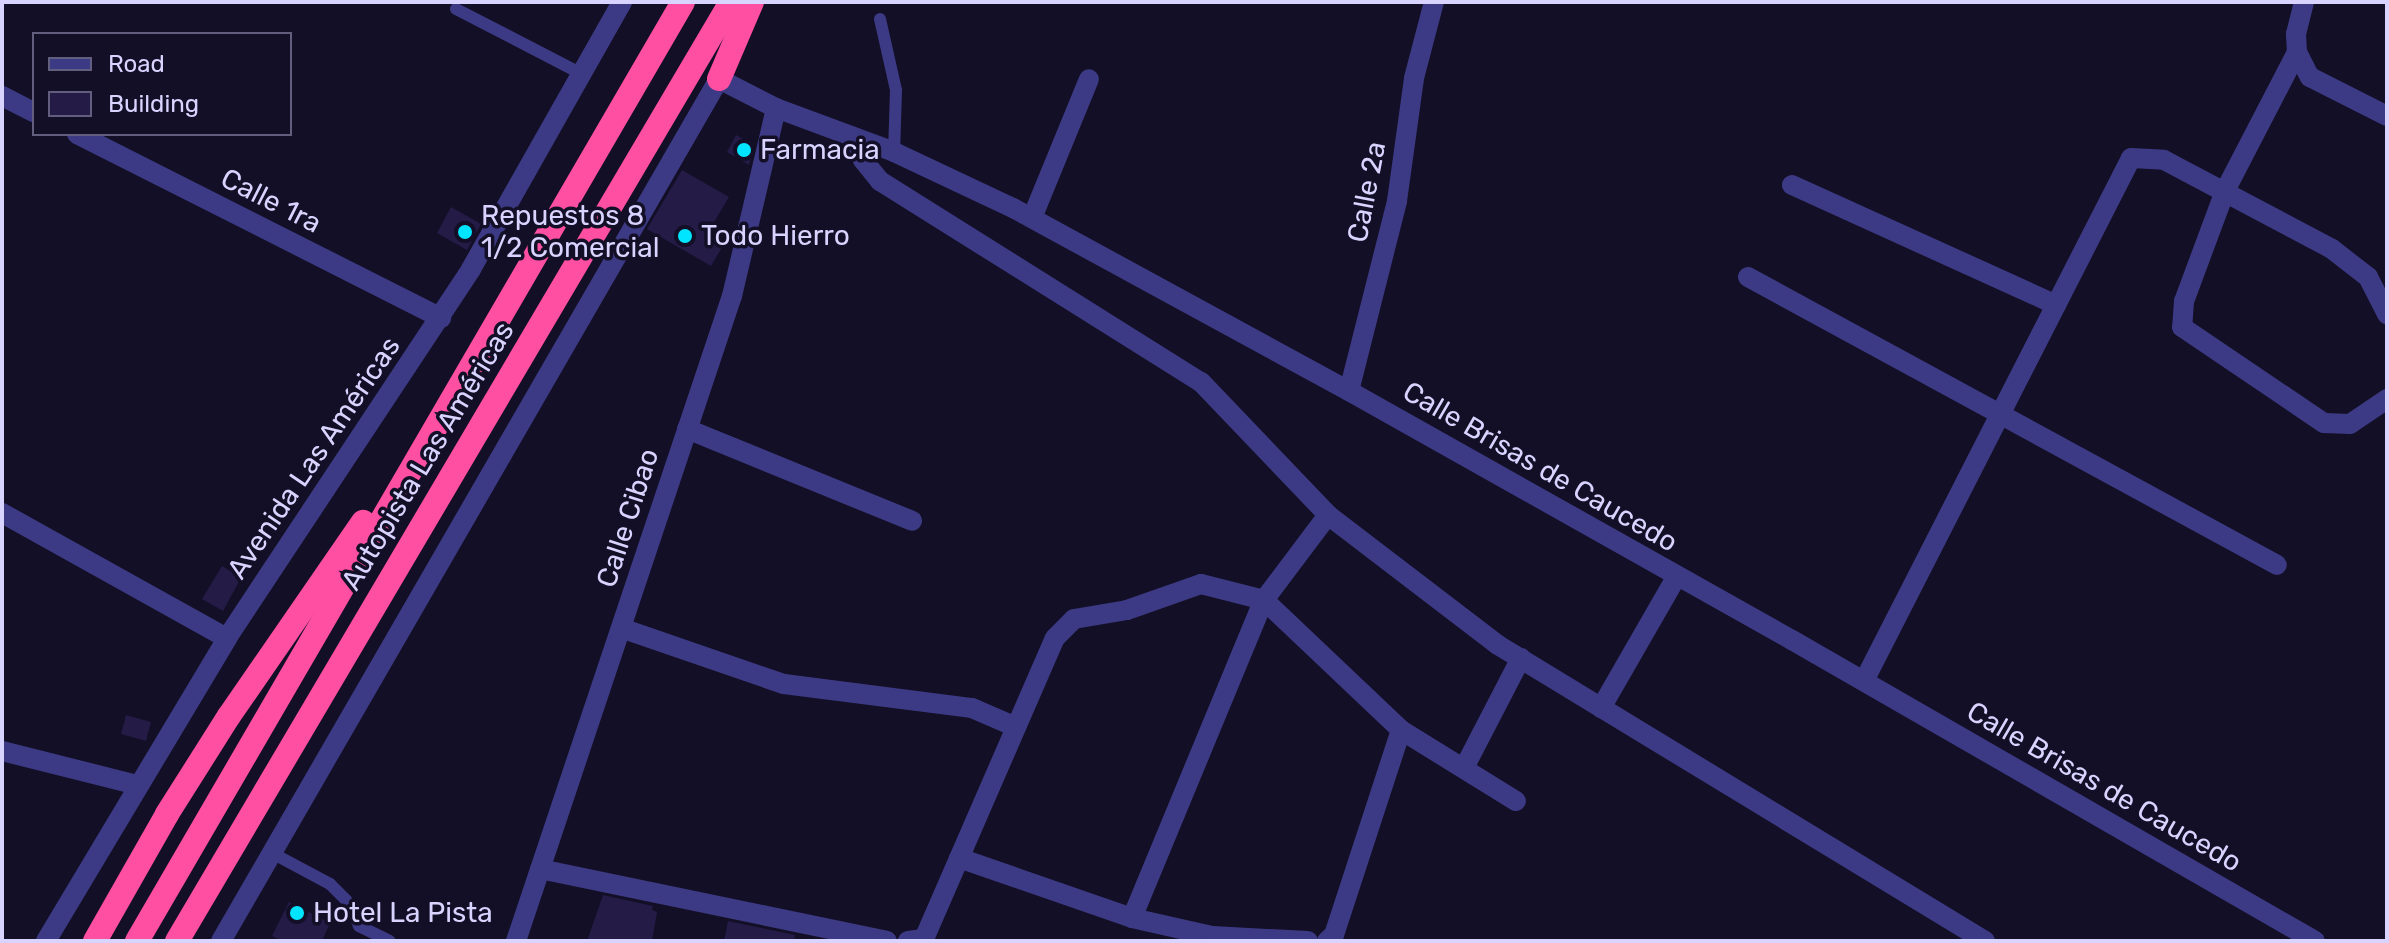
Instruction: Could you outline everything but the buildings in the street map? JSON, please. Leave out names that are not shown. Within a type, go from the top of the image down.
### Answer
[{"type":"highway","name":"Autopista Las Américas","points":[[137,941],[683,2]]},
{"type":"highway","name":"Autopista Las Américas","points":[[177,941],[731,2]]},
{"type":"highway","points":[[719,79],[752,2]]},
{"type":"highway","points":[[95,941],[167,814],[229,716],[466,372]]},
{"type":"street","name":"Avenida Las Américas","points":[[46,941],[227,638],[441,318],[584,75],[622,2]]},
{"type":"street","name":"Calle 2a","points":[[1349,391],[1397,201],[1414,78],[1434,2]]},
{"type":"street","points":[[2304,2],[2296,34],[2297,52],[2310,77],[2387,116]]},
{"type":"street","points":[[2297,52],[2225,191],[2184,301],[2182,327],[2324,423],[2350,424],[2387,399]]},
{"type":"street","name":"Calle Brisas de Caucedo","points":[[719,79],[776,108],[894,152],[1032,218],[1349,391],[1864,681],[2315,941]]},
{"type":"street","points":[[221,941],[719,79]]},
{"type":"street","points":[[1032,218],[1089,79]]},
{"type":"street","points":[[2,96],[32,111]]},
{"type":"street","name":"Calle Cibao","points":[[516,941],[732,296],[776,108]]},
{"type":"street","name":"Calle 1ra","points":[[81,136],[441,318]]},
{"type":"street","points":[[856,140],[863,160],[880,181],[1201,382],[1328,515],[1521,658],[1985,941]]},
{"type":"street","points":[[1864,681],[2131,158],[2164,160],[2332,249],[2368,277],[2387,314]]},
{"type":"street","points":[[1792,185],[2056,305]]},
{"type":"street","points":[[1748,277],[2277,565]]},
{"type":"street","points":[[687,429],[912,521]]},
{"type":"street","points":[[2,513],[227,638]]},
{"type":"street","points":[[1132,918],[1186,779],[1264,600],[1328,515]]},
{"type":"street","points":[[1601,708],[1677,576]]},
{"type":"street","points":[[908,941],[924,939],[1055,638],[1074,619],[1127,610],[1201,584],[1264,600],[1401,730],[1516,801]]},
{"type":"street","points":[[621,628],[784,684],[972,708],[1016,727]]},
{"type":"street","points":[[1464,768],[1521,658]]},
{"type":"street","points":[[1327,941],[1332,938],[1338,923],[1401,730]]},
{"type":"street","points":[[2,751],[137,785]]},
{"type":"street","points":[[959,858],[1132,918],[1212,936],[1308,941]]},
{"type":"street","points":[[540,869],[887,941]]},
{"type":"lane","points":[[456,9],[584,75]]},
{"type":"lane","points":[[880,19],[896,90],[894,152]]},
{"type":"lane","points":[[272,853],[330,884],[346,900],[359,926],[390,941]]},
{"type":"place","name":"Farmacia","points":[[744,150]]},
{"type":"place","name":"Repuestos 8 1/2 Comercial","points":[[465,232]]},
{"type":"place","name":"Todo Hierro","points":[[685,236]]},
{"type":"place","name":"Hotel La Pista","points":[[297,913]]}]
